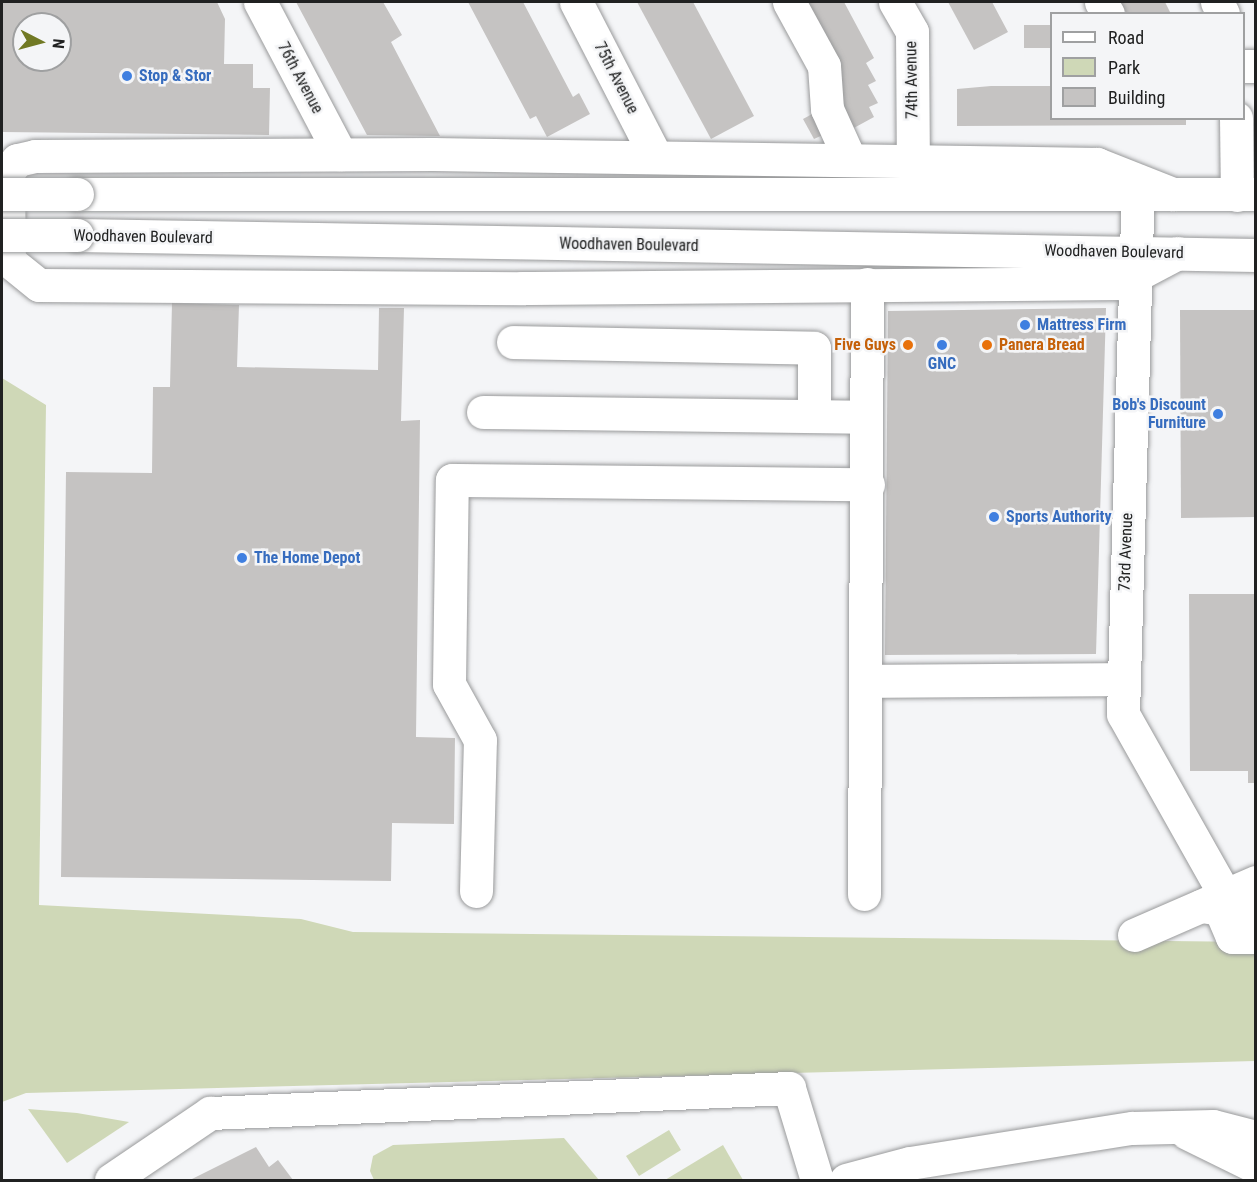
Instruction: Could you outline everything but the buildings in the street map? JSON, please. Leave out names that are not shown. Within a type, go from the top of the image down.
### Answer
[{"type":"street","name":"76th Avenue","points":[[260,2],[340,154]]},
{"type":"street","name":"75th Avenue","points":[[576,2],[655,155]]},
{"type":"street","points":[[789,2],[824,66],[826,109],[850,160]]},
{"type":"street","name":"74th Avenue","points":[[895,2],[912,32],[913,162]]},
{"type":"street","points":[[2,194],[1138,188],[1177,195],[1246,194],[1236,120]]},
{"type":"street","points":[[1136,264],[1121,283],[39,285],[9,261],[8,172],[17,160],[340,154],[655,155],[1097,164],[1138,188]]},
{"type":"street","name":"73rd Avenue","points":[[1138,188],[1122,679],[1123,714],[1134,739],[1190,826],[1216,904],[1232,937],[1256,937]]},
{"type":"street","name":"Woodhaven Boulevard","points":[[2,235],[78,235],[1136,264],[1178,253],[1256,255]]},
{"type":"street","points":[[864,894],[868,484],[867,284]]},
{"type":"street","points":[[513,342],[814,348],[814,416]]},
{"type":"street","points":[[483,412],[866,417]]},
{"type":"street","points":[[476,891],[480,740],[449,684],[452,480],[868,484]]},
{"type":"street","points":[[866,681],[1122,679]]},
{"type":"street","points":[[1134,935],[1216,904],[1256,882]]},
{"type":"street","points":[[1216,904],[1256,914]]},
{"type":"street","points":[[111,1180],[210,1113],[789,1088],[817,1180]]},
{"type":"street","points":[[846,1180],[910,1163],[1168,1125],[1213,1126],[1256,1137]]},
{"type":"street","points":[[1168,1125],[1256,1167]]},
{"type":"green space","points":[[2,378],[46,405],[39,905],[301,919],[353,932],[1255,942],[1255,1061],[26,1093],[2,1102]]},
{"type":"green space","points":[[28,1109],[77,1113],[129,1122],[67,1163]]},
{"type":"green space","points":[[669,1130],[681,1150],[639,1176],[626,1156]]},
{"type":"green space","points":[[564,1138],[599,1180],[374,1180],[370,1171],[373,1156],[393,1145]]},
{"type":"green space","points":[[723,1145],[743,1180],[665,1180]]},
{"type":"place","name":"Stop & Stor","points":[[127,76]]},
{"type":"place","name":"Mattress Firm","points":[[1025,325]]},
{"type":"place","name":"Five Guys","points":[[908,345]]},
{"type":"place","name":"GNC","points":[[942,345]]},
{"type":"place","name":"Panera Bread","points":[[987,345]]},
{"type":"place","name":"Bob's Discount Furniture","points":[[1218,414]]},
{"type":"place","name":"Sports Authority","points":[[994,517]]},
{"type":"place","name":"The Home Depot","points":[[242,558]]}]
